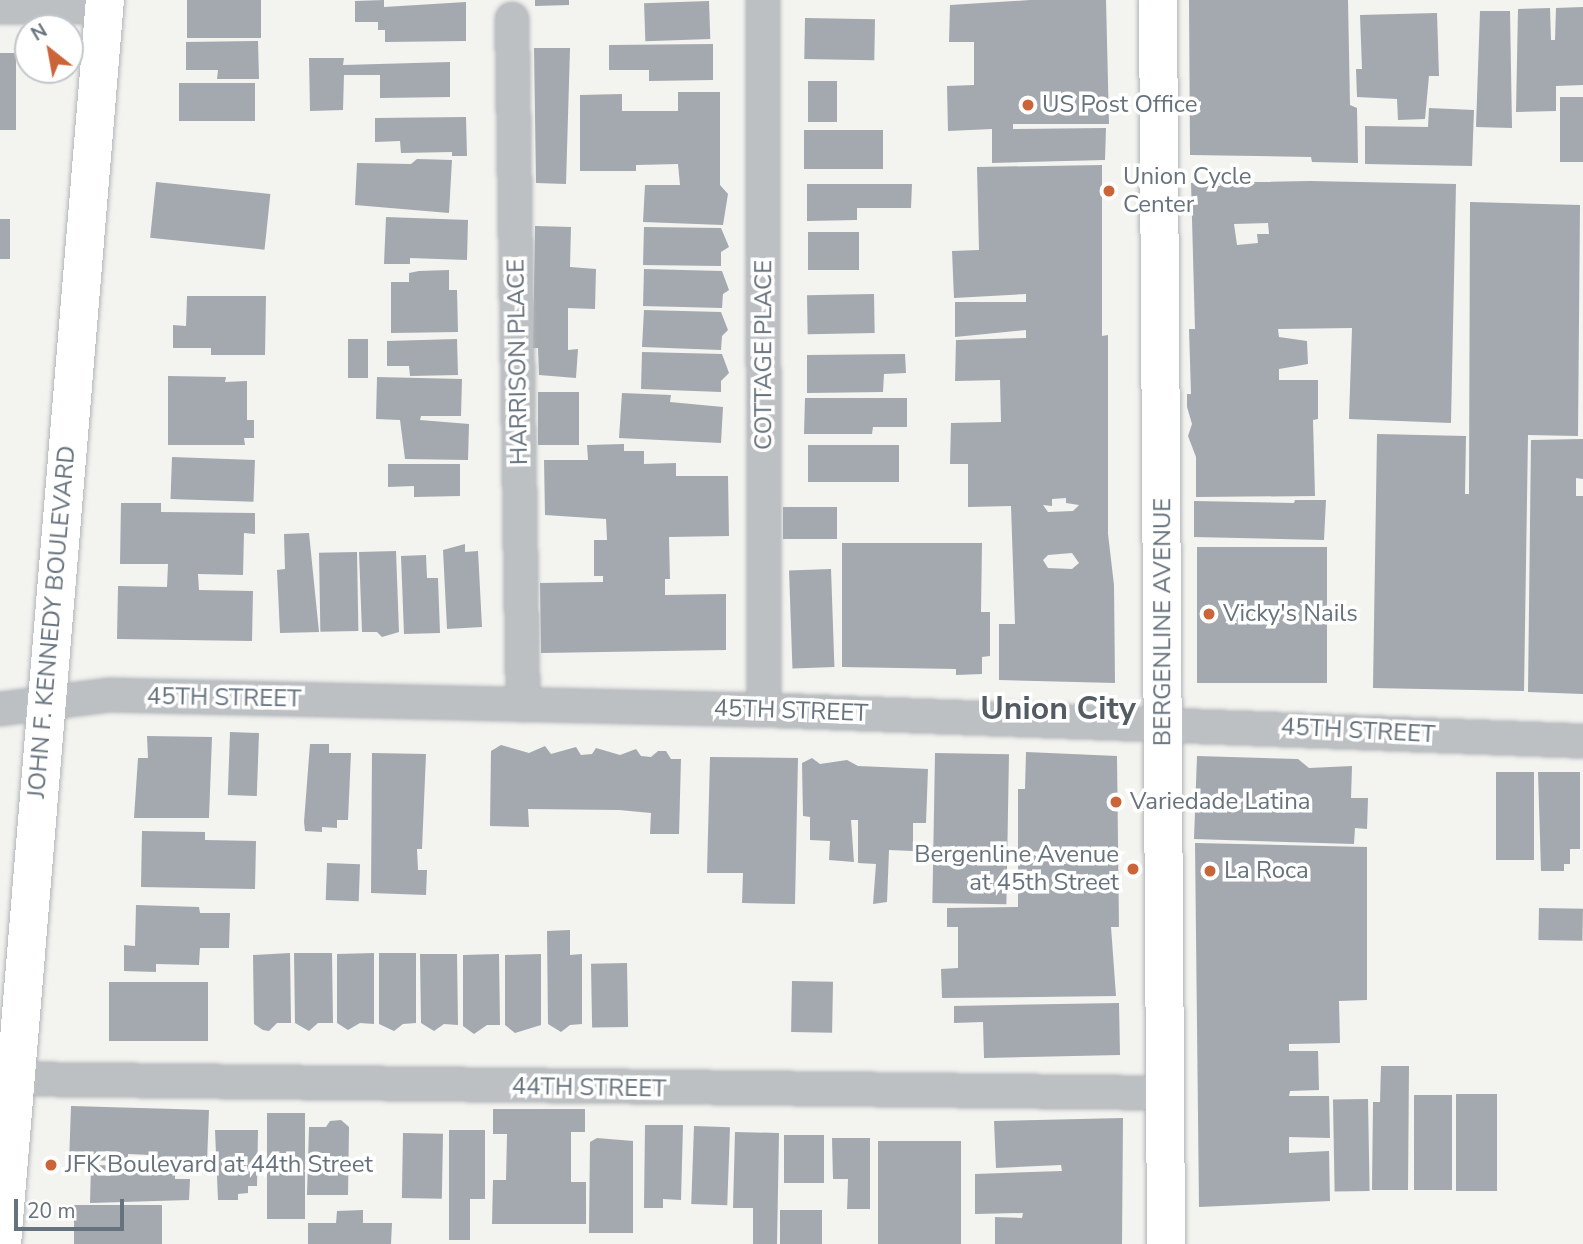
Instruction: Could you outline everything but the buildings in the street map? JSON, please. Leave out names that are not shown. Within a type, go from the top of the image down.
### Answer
[{"type":"street","name":"COTTAGE PLACE","points":[[763,0],[764,710]]},
{"type":"street","name":"BERGENLINE AVENUE","points":[[1158,0],[1166,1244]]},
{"type":"street","points":[[0,7],[105,3]]},
{"type":"street","name":"JOHN F. KENNEDY BOULEVARD","points":[[2,1244],[105,3]]},
{"type":"street","name":"HARRISON PLACE","points":[[512,19],[523,705]]},
{"type":"street","name":"45TH STREET","points":[[0,709],[110,695],[764,710],[1164,723],[1583,741]]},
{"type":"street","name":"44TH STREET","points":[[15,1079],[1164,1093]]},
{"type":"place","name":"US Post Office","points":[[1028,105]]},
{"type":"place","name":"Union Cycle Center","points":[[1109,191]]},
{"type":"place","name":"Vicky's Nails","points":[[1209,614]]},
{"type":"place","name":"Variedade Latina","points":[[1116,802]]},
{"type":"place","name":"Bergenline Avenue at 45th Street","points":[[1133,869]]},
{"type":"place","name":"La Roca","points":[[1210,871]]},
{"type":"place","name":"JFK Boulevard at 44th Street","points":[[51,1165]]},
{"type":"district","name":"Union City","points":[[1058,709]]}]
